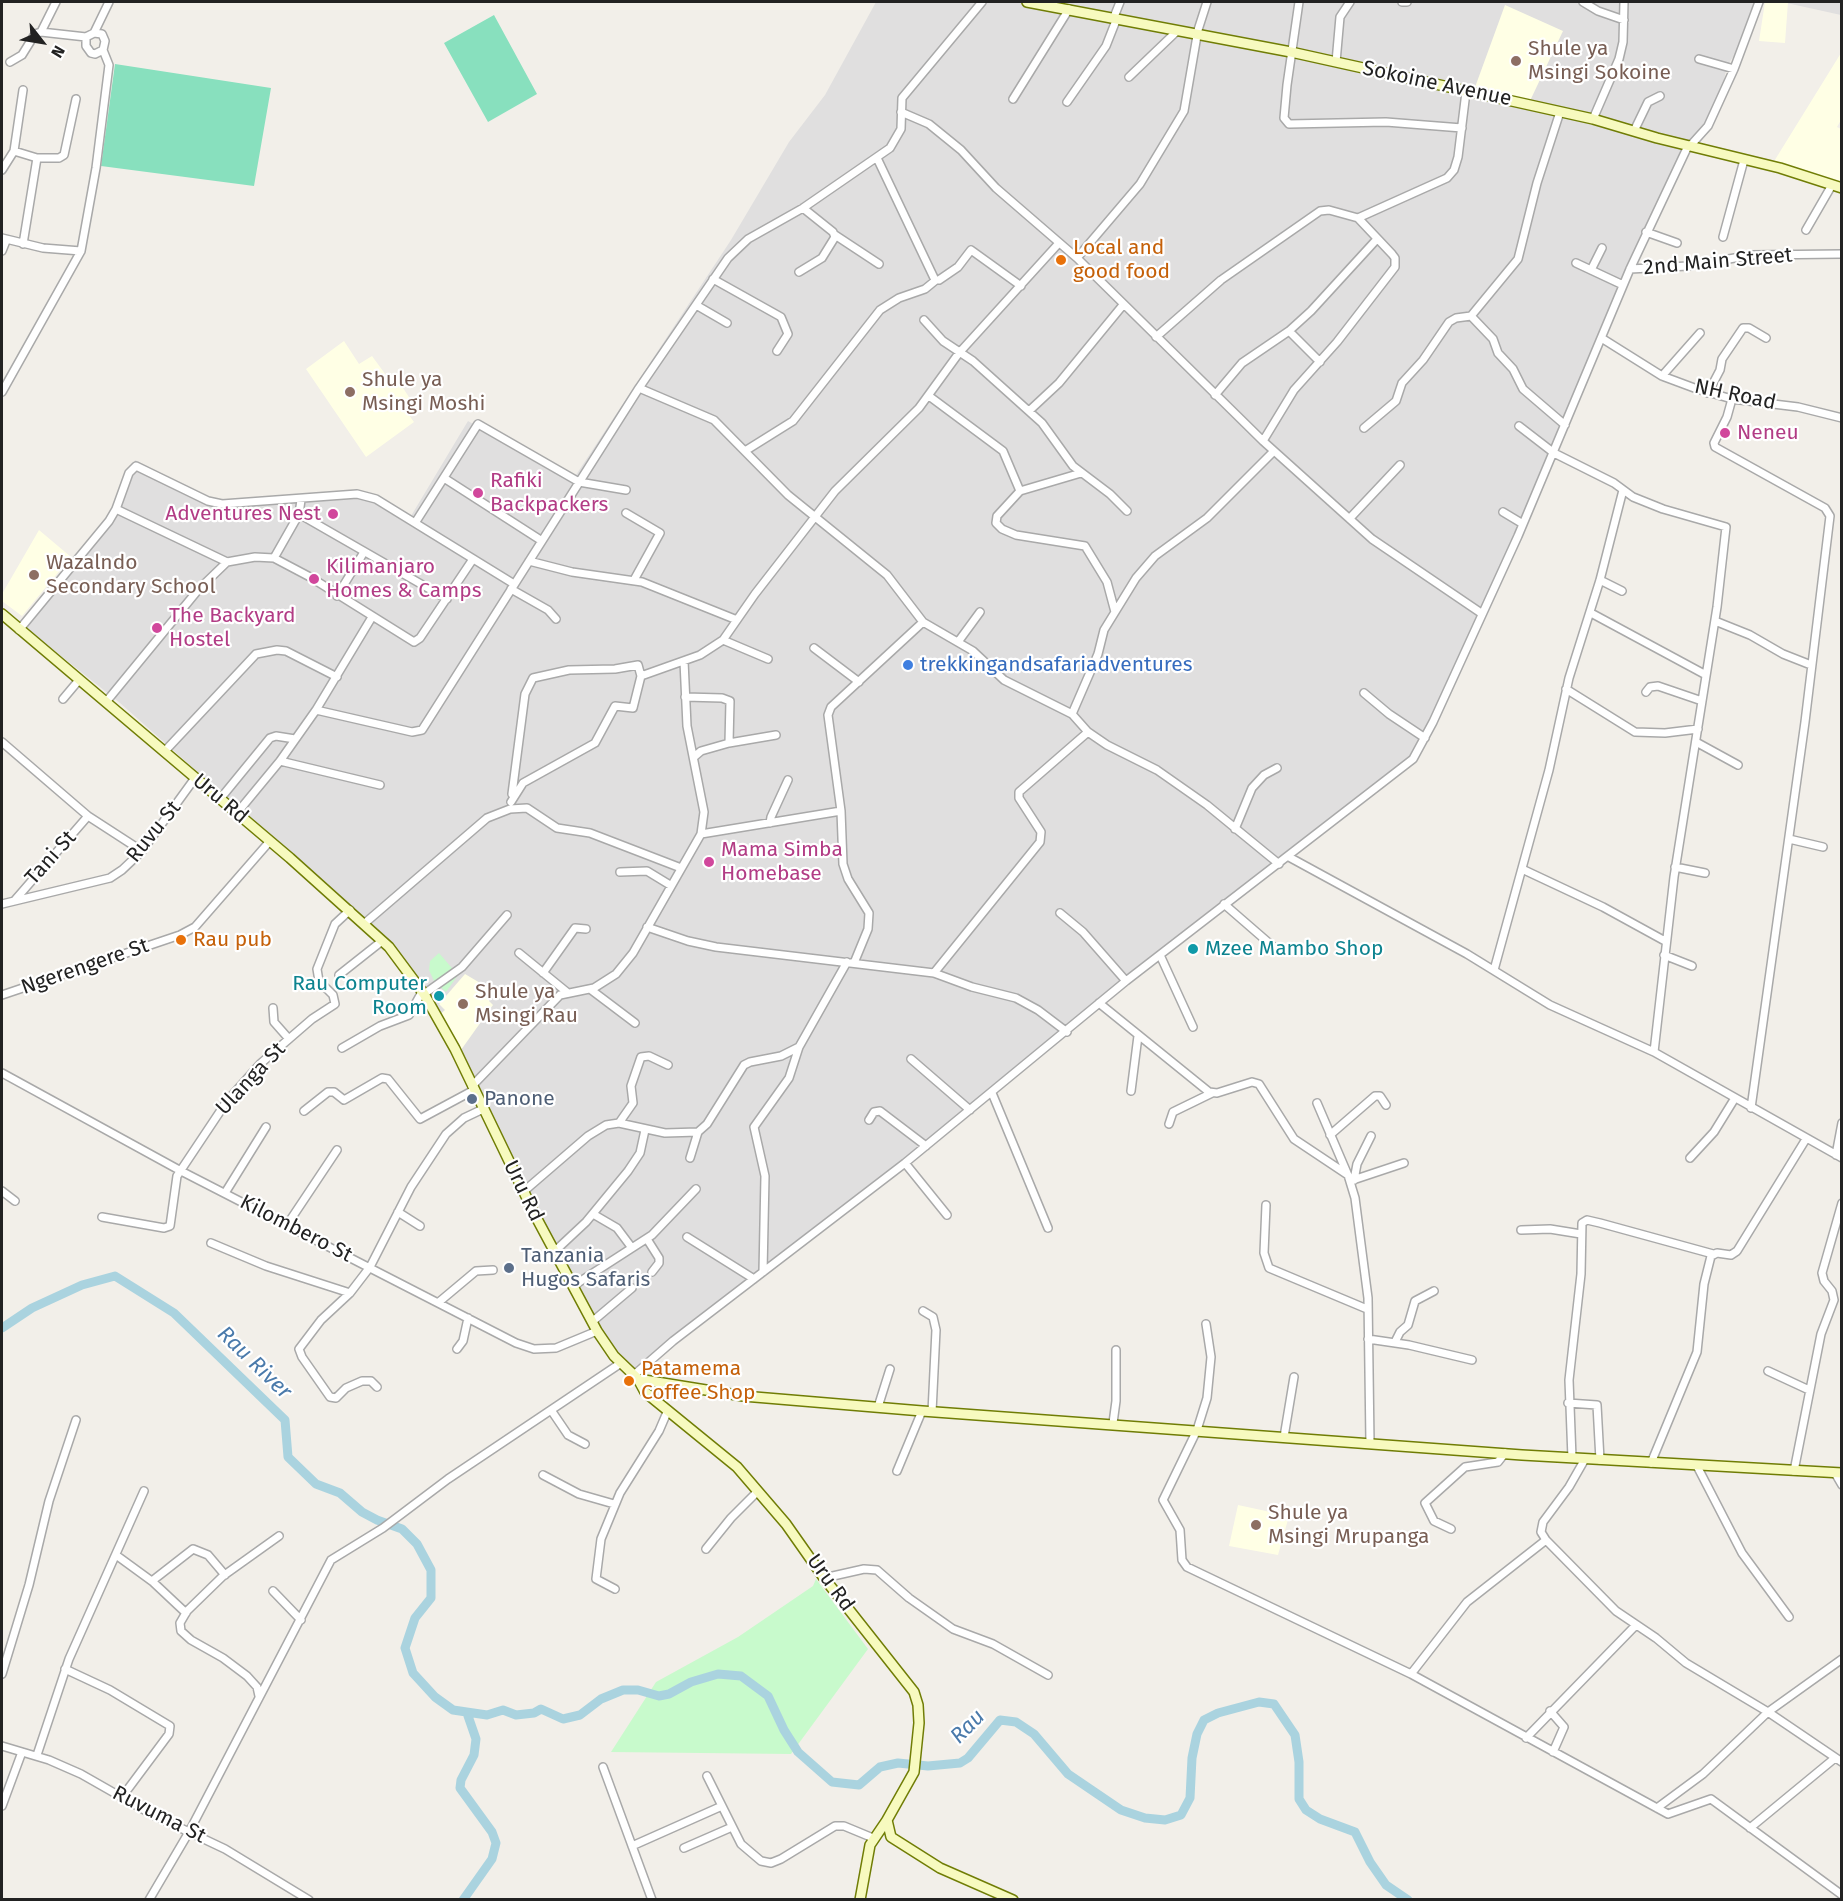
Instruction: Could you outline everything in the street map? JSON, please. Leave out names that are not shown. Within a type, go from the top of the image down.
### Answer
[{"type":"street","points":[[41,32],[56,2]]},
{"type":"street","points":[[2,392],[81,251],[96,168],[109,68],[109,60],[103,50],[105,41],[98,33],[100,19],[109,2]]},
{"type":"street","points":[[316,710],[419,731],[639,388],[728,258],[748,239],[803,208],[890,148],[899,136],[900,103],[911,84],[982,2]]},
{"type":"street","name":"Sokoine Avenue","points":[[1027,2],[1291,52],[1593,119],[1837,187]]},
{"type":"street","points":[[1067,102],[1106,46],[1120,2]]},
{"type":"street","points":[[1077,258],[1140,184],[1180,120],[1187,101],[1197,35],[1207,2]]},
{"type":"street","points":[[1299,2],[1284,118],[1288,124],[1386,122],[1462,128]]},
{"type":"street","points":[[1336,62],[1340,17],[1350,2]]},
{"type":"street","points":[[1583,2],[1598,11],[1624,20]]},
{"type":"street","points":[[1593,119],[1619,59],[1624,2]]},
{"type":"street","points":[[636,1377],[673,1341],[906,1163],[1126,981],[1413,759],[1425,738],[1523,524],[1603,339],[1646,232],[1689,146],[1708,126],[1734,69],[1759,2]]},
{"type":"street","points":[[1013,99],[1069,9]]},
{"type":"street","points":[[10,62],[22,56],[35,34],[41,32],[86,38],[98,33]]},
{"type":"street","points":[[1129,77],[1176,32]]},
{"type":"street","points":[[86,38],[86,46],[91,52],[95,54],[103,50]]},
{"type":"street","points":[[1699,59],[1734,69]]},
{"type":"street","points":[[2,170],[14,152],[23,90]]},
{"type":"street","points":[[1358,218],[1447,178],[1457,164],[1466,92]]},
{"type":"street","points":[[1634,131],[1648,102],[1660,96]]},
{"type":"street","points":[[14,152],[37,158],[59,158],[64,155],[76,99]]},
{"type":"street","points":[[901,112],[936,129],[970,158],[996,188],[1077,258],[1263,441],[1381,546],[1482,612]]},
{"type":"street","points":[[1364,428],[1396,401],[1402,383],[1423,360],[1449,322],[1456,318],[1472,316],[1518,259],[1537,183],[1560,112]]},
{"type":"street","points":[[23,244],[37,158]]},
{"type":"street","points":[[877,158],[936,280]]},
{"type":"street","points":[[1723,237],[1744,160]]},
{"type":"street","points":[[1806,230],[1837,187]]},
{"type":"street","points":[[803,208],[835,235],[879,264]]},
{"type":"street","points":[[1156,337],[1221,280],[1320,211],[1329,210],[1358,218],[1395,258],[1395,267],[1320,362],[1294,390],[1263,441]]},
{"type":"street","points":[[1646,232],[1677,243]]},
{"type":"street","points":[[799,272],[822,258],[835,235]]},
{"type":"street","points":[[2,251],[4,239],[23,244],[81,251]]},
{"type":"street","points":[[1215,395],[1242,363],[1289,331],[1311,311],[1377,239]]},
{"type":"street","points":[[641,676],[711,650],[723,640],[835,491],[929,396],[959,352],[1059,243]]},
{"type":"street","points":[[1591,270],[1602,248]]},
{"type":"street","points":[[745,451],[793,421],[880,310],[898,298],[925,289],[958,267],[971,250],[1021,286]]},
{"type":"street","name":"2nd Main Street","points":[[1630,269],[1688,266],[1752,255],[1842,254]]},
{"type":"street","points":[[1576,262],[1623,285]]},
{"type":"street","points":[[713,279],[781,317],[788,334],[777,351]]},
{"type":"street","points":[[696,304],[727,323]]},
{"type":"street","points":[[1029,411],[1059,383],[1123,304]]},
{"type":"street","points":[[1472,316],[1493,339],[1498,353],[1513,369],[1523,388],[1565,425]]},
{"type":"street","points":[[924,320],[1047,428],[1081,474],[1110,494],[1127,512]]},
{"type":"street","points":[[1708,393],[1720,370],[1722,359],[1743,328],[1749,328],[1766,338]]},
{"type":"street","points":[[1289,331],[1320,362]]},
{"type":"street","points":[[1662,376],[1700,333]]},
{"type":"street","name":"NH Road","points":[[1603,339],[1662,376],[1708,393],[1732,399],[1798,407],[1842,418]]},
{"type":"street","points":[[639,388],[708,416],[725,429],[788,495],[887,575],[923,621],[977,654],[1004,680],[1072,714],[1088,732],[1107,745],[1157,770],[1279,864]]},
{"type":"street","points":[[929,396],[1003,451],[1020,491]]},
{"type":"street","points":[[1732,399],[1727,417],[1715,440],[1715,447],[1825,508],[1830,516],[1789,839],[1751,1108]]},
{"type":"street","points":[[415,523],[478,424],[579,482],[626,490]]},
{"type":"street","points":[[1519,426],[1554,453],[1647,504],[1726,526],[1698,729],[1675,867],[1654,1052]]},
{"type":"street","points":[[1072,714],[1098,654],[1104,630],[1136,578],[1155,556],[1195,528],[1274,451]]},
{"type":"street","points":[[19,630],[116,509],[129,473],[136,465],[208,501],[222,504],[301,500],[357,494],[376,499],[473,559],[548,610],[556,619]]},
{"type":"street","points":[[1351,517],[1400,465]]},
{"type":"street","points":[[1081,474],[1020,491],[997,516],[998,526],[1016,535],[1085,546],[1107,582],[1115,612]]},
{"type":"street","points":[[444,478],[542,541]]},
{"type":"street","points":[[1494,970],[1549,770],[1566,689],[1591,613],[1623,490]]},
{"type":"street","points":[[274,558],[299,514],[301,500]]},
{"type":"street","points":[[116,509],[227,562]]},
{"type":"street","points":[[1503,512],[1523,524]]},
{"type":"street","points":[[626,513],[660,533],[634,580]]},
{"type":"street","points":[[299,514],[447,600]]},
{"type":"street","points":[[337,596],[364,552]]},
{"type":"street","points":[[106,702],[198,590],[227,562],[255,557],[274,558],[414,642],[420,638],[473,559]]},
{"type":"street","points":[[529,561],[572,572],[634,580],[721,611],[737,620]]},
{"type":"street","points":[[1600,580],[1622,591]]},
{"type":"street","points":[[958,642],[980,612]]},
{"type":"street","points":[[1591,613],[1706,675]]},
{"type":"street","name":"Uru Rd","points":[[2,614],[365,923],[423,993],[473,1088],[523,1192],[597,1331],[621,1363],[636,1377],[645,1392],[737,1467],[808,1552],[824,1578],[914,1692],[919,1723],[915,1765],[908,1785],[873,1838]]},
{"type":"street","points":[[237,813],[280,761],[316,710],[372,616]]},
{"type":"street","points":[[763,1272],[766,1183],[764,1161],[754,1127],[789,1078],[799,1047],[868,929],[869,913],[845,872],[841,812],[828,715],[923,621]]},
{"type":"street","points":[[1714,621],[1750,635],[1783,654],[1811,665]]},
{"type":"street","points":[[723,640],[768,658]]},
{"type":"street","points":[[814,648],[859,682]]},
{"type":"street","points":[[164,752],[256,654],[277,650],[286,651],[337,677]]},
{"type":"street","points":[[304,1110],[328,1092],[334,1092],[344,1100],[382,1078],[387,1079],[420,1119],[473,1088],[560,995],[590,989],[607,982],[626,963],[701,834],[704,812],[688,732],[684,661]]},
{"type":"street","points":[[365,923],[486,818],[510,805],[523,783],[595,743],[615,706],[633,708],[641,676],[638,665],[615,669],[547,673],[530,681],[525,694],[510,805]]},
{"type":"street","points":[[63,699],[79,680]]},
{"type":"street","points":[[1646,692],[1650,687],[1658,686],[1702,701]]},
{"type":"street","points":[[1566,689],[1635,732],[1665,734],[1698,729]]},
{"type":"street","points":[[1364,693],[1389,714],[1425,738]]},
{"type":"street","points":[[686,698],[722,698],[730,701],[729,743]]},
{"type":"street","points":[[934,973],[1040,842],[1041,832],[1019,798],[1019,792],[1088,732]]},
{"type":"street","points":[[694,757],[701,751],[729,743],[776,735]]},
{"type":"street","points":[[220,799],[270,738],[276,736],[295,739]]},
{"type":"street","points":[[2,742],[88,816],[142,851]]},
{"type":"street","points":[[1696,742],[1738,765]]},
{"type":"street","points":[[280,761],[381,785]]},
{"type":"street","points":[[1234,829],[1252,788],[1264,775],[1277,768]]},
{"type":"street","name":"Ruvu St","points":[[2,904],[110,878],[142,851],[195,778]]},
{"type":"street","points":[[770,823],[788,780]]},
{"type":"street","points":[[510,805],[527,808],[557,828],[590,833],[681,868]]},
{"type":"street","points":[[701,834],[841,812]]},
{"type":"street","name":"Tani St","points":[[14,900],[88,816]]},
{"type":"street","points":[[1789,839],[1823,847]]},
{"type":"street","name":"Ngerengere St","points":[[2,995],[180,935],[195,927],[270,841]]},
{"type":"street","points":[[1289,857],[1494,970],[1568,1014],[1654,1052],[1839,1156],[1842,1123]]},
{"type":"street","points":[[1675,867],[1705,873]]},
{"type":"street","points":[[1522,869],[1603,907],[1665,941]]},
{"type":"street","points":[[620,872],[647,871],[670,885]]},
{"type":"street","points":[[1224,904],[1277,950]]},
{"type":"street","name":"Ulanga St","points":[[102,1217],[169,1227],[176,1181],[236,1089],[289,1039],[335,1004],[333,995],[319,981],[317,969],[335,924],[350,910]]},
{"type":"street","points":[[1060,913],[1083,932],[1126,981]]},
{"type":"street","points":[[342,1048],[380,1026],[409,1015],[423,993],[462,967],[507,915]]},
{"type":"street","points":[[543,973],[577,927],[586,929]]},
{"type":"street","points":[[647,927],[702,945],[934,973],[1024,1001],[1066,1032]]},
{"type":"street","points":[[339,975],[382,941]]},
{"type":"street","points":[[519,953],[568,993]]},
{"type":"street","points":[[1160,955],[1193,1027]]},
{"type":"street","points":[[1664,955],[1692,966]]},
{"type":"street","points":[[590,989],[635,1023]]},
{"type":"street","points":[[1100,1003],[1200,1087],[1212,1093]]},
{"type":"street","points":[[273,1008],[274,1022],[289,1039]]},
{"type":"street","points":[[1131,1090],[1138,1036]]},
{"type":"street","points":[[690,1158],[698,1132],[707,1124],[744,1065],[781,1056],[799,1047]]},
{"type":"street","points":[[619,1123],[633,1103],[631,1086],[641,1057],[649,1056],[668,1065]]},
{"type":"street","points":[[911,1059],[970,1110]]},
{"type":"street","name":"Kilombero St","points":[[2,1073],[181,1171],[503,1337],[534,1349],[556,1348],[597,1331]]},
{"type":"street","points":[[1169,1124],[1173,1112],[1212,1093],[1256,1082],[1294,1139],[1350,1178]]},
{"type":"street","points":[[992,1092],[1048,1228]]},
{"type":"street","points":[[1330,1135],[1375,1096],[1380,1096],[1386,1105]]},
{"type":"street","points":[[1690,1158],[1714,1132],[1735,1098]]},
{"type":"street","points":[[1317,1103],[1350,1178],[1361,1240],[1367,1309],[1370,1443]]},
{"type":"street","points":[[376,1387],[371,1381],[362,1381],[346,1389],[336,1398],[330,1397],[299,1351],[321,1320],[350,1293],[370,1267],[424,1164],[446,1134],[464,1118],[483,1109]]},
{"type":"street","points":[[869,1120],[874,1112],[880,1111],[926,1146]]},
{"type":"street","points":[[523,1192],[597,1130],[619,1123],[645,1130],[682,1134],[698,1132]]},
{"type":"street","points":[[225,1193],[266,1128]]},
{"type":"street","points":[[555,1251],[593,1214],[640,1153],[645,1130]]},
{"type":"street","points":[[1350,1178],[1371,1136]]},
{"type":"street","points":[[1572,1458],[1568,1403],[1581,1274],[1582,1222],[1590,1221],[1713,1254],[1731,1255],[1737,1251],[1806,1139]]},
{"type":"street","points":[[287,1225],[337,1150]]},
{"type":"street","points":[[906,1163],[947,1215]]},
{"type":"street","points":[[1350,1178],[1404,1163]]},
{"type":"street","points":[[573,1286],[647,1239],[696,1189]]},
{"type":"street","points":[[2,1191],[15,1201]]},
{"type":"street","points":[[1794,1471],[1823,1326],[1838,1296],[1824,1281],[1822,1273],[1842,1203]]},
{"type":"street","points":[[1266,1205],[1264,1253],[1269,1268],[1367,1309]]},
{"type":"street","points":[[398,1212],[420,1226]]},
{"type":"street","points":[[593,1214],[617,1228],[632,1248]]},
{"type":"street","points":[[1521,1230],[1550,1229],[1581,1234]]},
{"type":"street","points":[[687,1237],[754,1279]]},
{"type":"street","points":[[647,1239],[659,1258],[659,1263],[652,1272]]},
{"type":"street","points":[[211,1243],[266,1266],[350,1293]]},
{"type":"street","points":[[1651,1464],[1697,1352],[1704,1284],[1713,1254]]},
{"type":"street","points":[[439,1302],[470,1274],[476,1271],[493,1270]]},
{"type":"street","points":[[592,1321],[632,1288]]},
{"type":"street","points":[[1395,1342],[1399,1333],[1408,1325],[1415,1301],[1434,1291]]},
{"type":"street","points":[[897,1471],[927,1412],[936,1330],[933,1317],[923,1311]]},
{"type":"street","points":[[457,1349],[463,1341],[468,1318]]},
{"type":"street","points":[[1206,1324],[1210,1357],[1209,1381],[1197,1430],[1163,1500],[1180,1530],[1184,1564],[1261,1605],[1411,1674],[1657,1808],[1672,1814],[1711,1798],[1841,1898]]},
{"type":"street","points":[[1368,1339],[1395,1342],[1472,1360]]},
{"type":"street","points":[[1113,1424],[1116,1401],[1116,1350]]},
{"type":"street","points":[[149,1899],[189,1832],[331,1560],[383,1528],[448,1479],[621,1363]]},
{"type":"street","points":[[878,1407],[890,1369]]},
{"type":"street","points":[[1768,1371],[1809,1390]]},
{"type":"street","points":[[636,1377],[743,1396],[927,1412],[1651,1464],[1838,1473],[1842,1485]]},
{"type":"street","points":[[1284,1437],[1294,1377]]},
{"type":"street","points":[[1568,1403],[1597,1405],[1600,1460]]},
{"type":"street","points":[[551,1410],[568,1435],[585,1444]]},
{"type":"street","points":[[615,1589],[598,1582],[596,1576],[601,1539],[614,1504],[659,1431],[668,1410]]},
{"type":"street","points":[[2,1674],[29,1585],[49,1501],[76,1420]]},
{"type":"street","points":[[1451,1529],[1431,1518],[1425,1503],[1465,1467],[1498,1462],[1505,1453]]},
{"type":"street","points":[[1585,1459],[1540,1527],[1546,1540],[1616,1611],[1695,1669],[1768,1712],[1838,1760],[1750,1828]]},
{"type":"street","points":[[1697,1466],[1742,1553],[1789,1617]]},
{"type":"street","points":[[543,1475],[579,1494],[614,1504]]},
{"type":"street","points":[[37,1755],[65,1669],[116,1556],[131,1515],[144,1491]]},
{"type":"street","points":[[706,1549],[731,1518],[758,1491]]},
{"type":"street","points":[[259,1696],[256,1687],[247,1676],[186,1636],[180,1623],[186,1613],[225,1575],[279,1536]]},
{"type":"street","points":[[1411,1674],[1467,1602],[1546,1540]]},
{"type":"street","points":[[152,1581],[194,1549],[208,1555],[225,1575]]},
{"type":"street","points":[[116,1556],[152,1581],[186,1613]]},
{"type":"street","points":[[824,1578],[864,1569],[877,1570],[909,1598],[946,1625],[1018,1656],[1048,1675]]},
{"type":"street","points":[[273,1591],[301,1620]]},
{"type":"street","points":[[1526,1738],[1550,1710],[1636,1625]]},
{"type":"street","points":[[1657,1808],[1702,1774],[1768,1712],[1842,1659]]},
{"type":"street","points":[[65,1669],[110,1690],[171,1727],[169,1734],[122,1797]]},
{"type":"street","points":[[1550,1710],[1564,1727],[1553,1752]]},
{"type":"street","name":"Ruvuma St","points":[[2,1746],[37,1755],[81,1774],[271,1875],[309,1899]]},
{"type":"street","points":[[2,1806],[22,1752]]},
{"type":"street","points":[[603,1767],[652,1899]]},
{"type":"street","points":[[707,1776],[746,1850],[761,1861],[771,1863],[835,1826],[844,1826],[873,1838],[860,1899]]},
{"type":"street","points":[[632,1846],[722,1806]]},
{"type":"street","points":[[887,1820],[891,1837],[922,1858],[1013,1899]]},
{"type":"street","points":[[684,1848],[732,1827]]},
{"type":"shaded area","points":[[876,2],[1755,2],[1749,33],[1727,66],[1721,94],[1703,130],[1680,160],[1580,397],[1414,755],[1306,847],[1196,930],[635,1376],[598,1331],[542,1223],[469,1069],[398,950],[120,703],[26,628],[79,556],[115,519],[135,460],[214,501],[374,497],[411,516],[468,421],[572,481],[731,240],[789,142],[825,95]]},
{"type":"shaded area","points":[[1765,2],[1788,2],[1785,43],[1759,41]]},
{"type":"shaded area","points":[[1782,2],[1841,2],[1841,15]]},
{"type":"shaded area","points":[[1505,5],[1563,31],[1529,103],[1474,90]]},
{"type":"shaded area","points":[[1841,53],[1841,120],[1837,127],[1841,129],[1841,183],[1773,163]]},
{"type":"shaded area","points":[[344,341],[359,364],[372,356],[391,382],[396,377],[414,405],[406,411],[414,422],[366,457],[306,369]]},
{"type":"shaded area","name":"Wazalndo Secondary School","points":[[39,530],[71,557],[22,616],[2,601],[2,594]]},
{"type":"shaded area","points":[[465,974],[492,990],[489,1001],[493,1005],[461,1050],[439,1015],[445,1010],[439,1004]]},
{"type":"shaded area","points":[[1238,1505],[1289,1516],[1278,1555],[1229,1546]]},
{"type":"green space","points":[[494,15],[537,94],[488,122],[444,43]]},
{"type":"green space","points":[[115,64],[271,88],[254,186],[101,166]]},
{"type":"green space","points":[[439,953],[458,975],[446,992],[434,981],[429,970],[430,961]]},
{"type":"green space","points":[[816,1579],[868,1649],[791,1754],[611,1752],[656,1682],[738,1637],[813,1586]]},
{"type":"waterway","name":"Rau","points":[[2,1328],[32,1308],[82,1285],[115,1276],[174,1313],[285,1420],[288,1457],[316,1484],[340,1493],[362,1512],[377,1520],[402,1529],[417,1544],[431,1570],[431,1598],[415,1618],[405,1648],[413,1673],[435,1697],[453,1710],[487,1715],[503,1710],[516,1715],[534,1713],[541,1709],[563,1719],[580,1715],[601,1699],[623,1690],[638,1690],[659,1696],[669,1694],[691,1682],[718,1674],[741,1676],[768,1696],[784,1730],[798,1752],[832,1782],[859,1785],[880,1767],[898,1763],[928,1766],[960,1763],[968,1758],[1000,1720],[1016,1722],[1034,1734],[1068,1774],[1121,1810],[1145,1818],[1165,1820],[1181,1815],[1190,1798],[1192,1758],[1197,1734],[1204,1720],[1218,1713],[1259,1702],[1274,1704],[1295,1735],[1299,1762],[1299,1799],[1306,1810],[1320,1819],[1355,1832],[1370,1862],[1386,1885],[1408,1900]]},
{"type":"waterway","points":[[463,1900],[492,1859],[496,1843],[492,1832],[460,1788],[461,1780],[474,1755],[476,1739],[467,1713]]},
{"type":"place","name":"Shule ya Msingi Sokoine","points":[[1516,61]]},
{"type":"place","name":"Local and good food","points":[[1061,260]]},
{"type":"place","name":"Shule ya Msingi Moshi","points":[[350,392]]},
{"type":"place","name":"Neneu","points":[[1725,433]]},
{"type":"place","name":"Rafiki Backpackers","points":[[478,493]]},
{"type":"place","name":"Adventures Nest","points":[[333,514]]},
{"type":"place","name":"Wazalndo Secondary School","points":[[34,575]]},
{"type":"place","name":"Kilimanjaro Homes & Camps","points":[[314,579]]},
{"type":"place","name":"The Backyard Hostel","points":[[157,628]]},
{"type":"place","name":"trekkingandsafariadventures","points":[[908,665]]},
{"type":"place","name":"Mama Simba Homebase","points":[[709,862]]},
{"type":"place","name":"Rau pub","points":[[181,940]]},
{"type":"place","name":"Mzee Mambo Shop","points":[[1193,949]]},
{"type":"place","name":"Rau Computer Room","points":[[439,996]]},
{"type":"place","name":"Shule ya Msingi Rau","points":[[463,1004]]},
{"type":"place","name":"Panone","points":[[472,1099]]},
{"type":"place","name":"Tanzania Hugos Safaris","points":[[509,1268]]},
{"type":"place","name":"Patamema Coffee Shop","points":[[629,1381]]},
{"type":"place","name":"Shule ya Msingi Mrupanga","points":[[1256,1525]]},
{"type":"water label","name":"Rau River","points":[[254,1363]]}]
